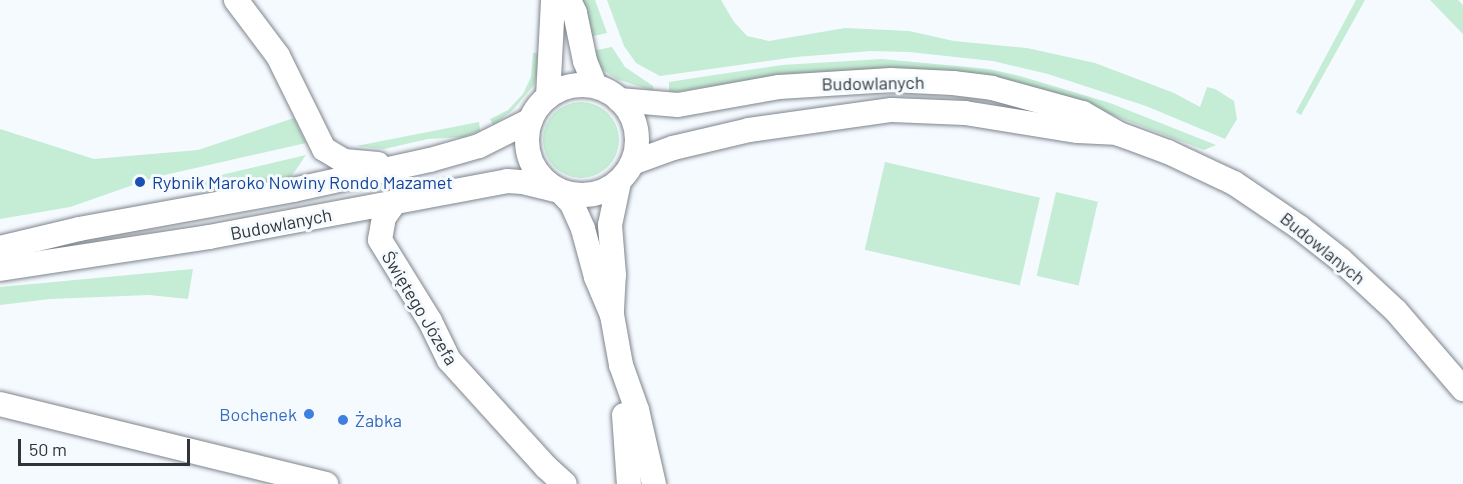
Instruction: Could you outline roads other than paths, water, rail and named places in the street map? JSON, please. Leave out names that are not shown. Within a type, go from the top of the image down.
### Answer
[{"type":"street","points":[[236,0],[278,56],[324,149],[344,161],[407,165]]},
{"type":"street","points":[[548,97],[553,0]]},
{"type":"street","points":[[568,0],[575,13],[585,61],[595,86]]},
{"type":"street","name":"Budowlanych","points":[[620,100],[678,105],[789,86],[883,80],[953,83],[1008,92],[1083,113],[1119,134],[1176,156],[1234,183],[1299,227],[1396,311],[1463,390]]},
{"type":"street","points":[[612,315],[615,275],[610,225],[638,141],[636,125],[620,100],[595,86],[570,86],[548,97],[531,120],[527,140],[531,161],[543,179],[570,201],[580,223],[596,277],[612,315],[621,365],[629,484]]},
{"type":"street","name":"Budowlanych","points":[[626,172],[673,148],[749,130],[892,110],[964,113],[1078,131],[1119,134]]},
{"type":"street","name":"Budowlanych","points":[[0,248],[79,229],[304,188],[407,165],[479,146],[531,120]]},
{"type":"street","points":[[304,188],[318,166],[324,149]]},
{"type":"street","points":[[560,191],[575,195],[591,195],[606,190],[626,172]]},
{"type":"street","name":"Budowlanych","points":[[0,269],[209,237],[507,181],[523,182],[560,191]]},
{"type":"street","name":"Świętego Józefa","points":[[395,202],[384,217],[380,240],[449,360],[565,484]]},
{"type":"street","points":[[621,365],[636,410],[654,484]]},
{"type":"street","points":[[0,404],[326,484]]},
{"type":"place","name":"Rybnik Maroko Nowiny Rondo Mazamet","points":[[140,182]]},
{"type":"place","name":"Bochenek","points":[[309,414]]},
{"type":"place","name":"Żabka","points":[[343,420]]}]
